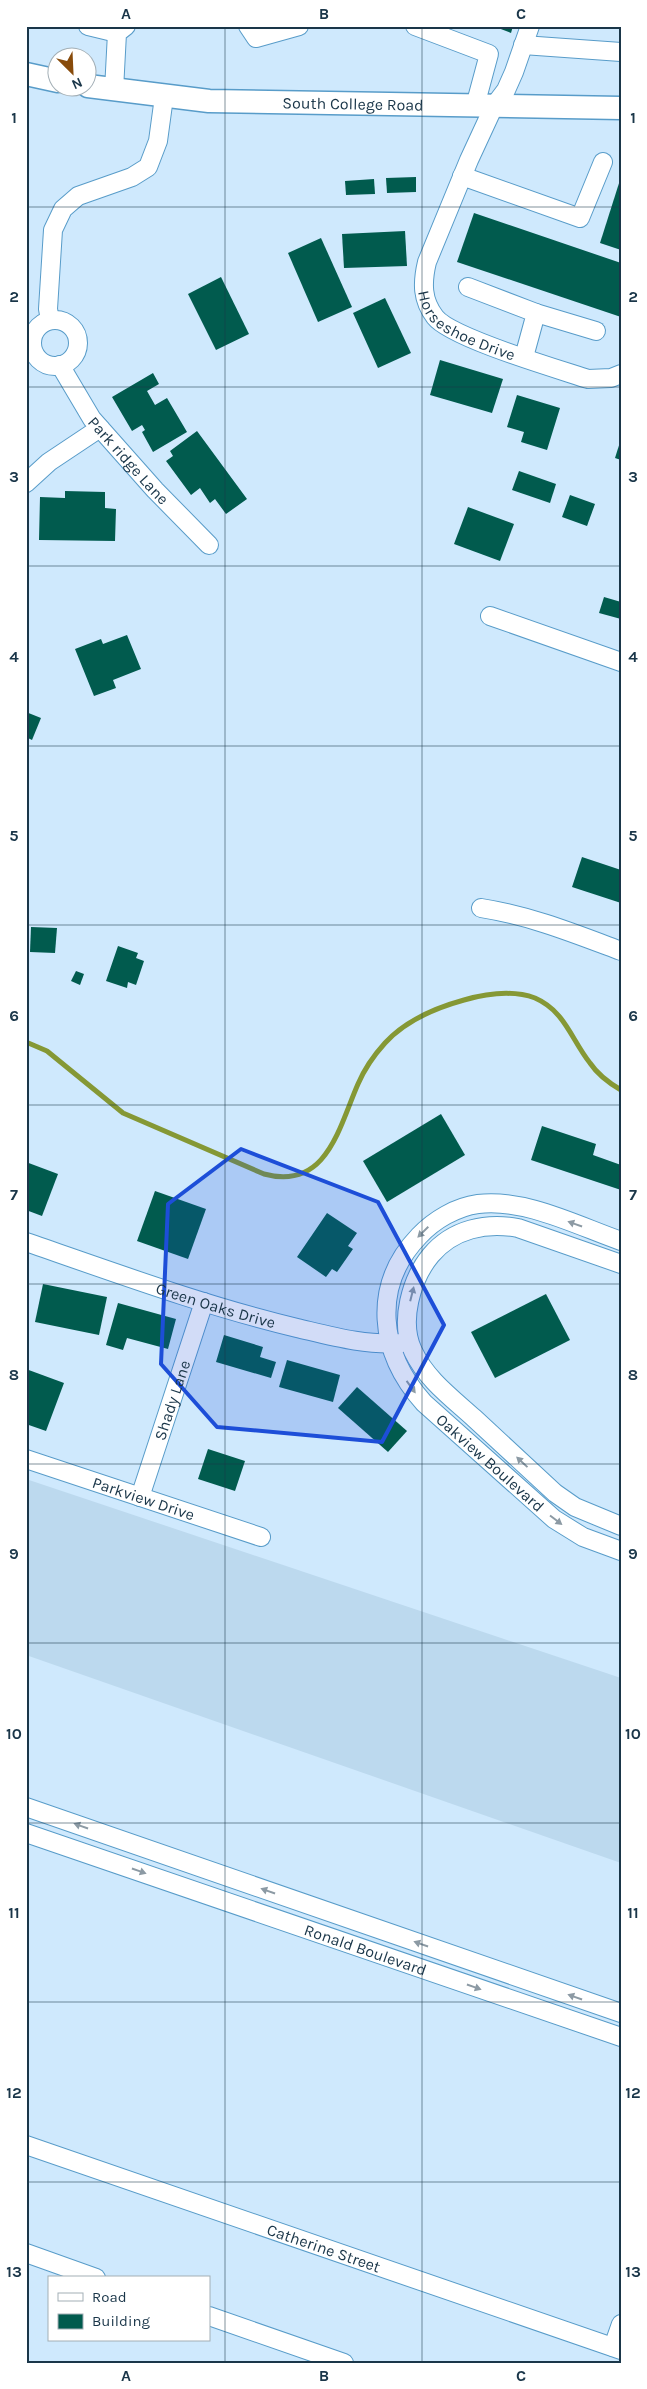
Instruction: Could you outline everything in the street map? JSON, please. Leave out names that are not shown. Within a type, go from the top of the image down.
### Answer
[{"type":"main road","points":[[26,74],[48,79]]},
{"type":"main road","name":"South College Road","points":[[98,88],[164,97],[284,104],[621,108]]},
{"type":"street","points":[[88,26],[122,30],[114,90]]},
{"type":"street","points":[[248,26],[256,38],[299,26]]},
{"type":"street","points":[[415,26],[489,54],[485,106]]},
{"type":"street","points":[[485,106],[506,90],[530,26]]},
{"type":"street","points":[[523,45],[621,52]]},
{"type":"street","points":[[50,320],[48,309],[53,230],[62,209],[78,196],[132,177],[148,167],[158,141],[164,97]]},
{"type":"street","name":"Horseshoe Drive","points":[[485,106],[462,176],[427,262],[423,279],[426,302],[434,316],[447,328],[524,357],[588,379],[611,378],[621,374]]},
{"type":"street","points":[[462,176],[580,218],[603,162]]},
{"type":"street","points":[[468,287],[536,313],[596,331]]},
{"type":"street","points":[[524,357],[536,313]]},
{"type":"street","points":[[50,320],[64,322],[75,331],[78,338],[76,352],[67,362],[60,365],[44,363],[34,352],[32,344],[37,329],[50,320]]},
{"type":"street","name":"Park ridge Lane","points":[[60,365],[92,419],[155,490],[209,545]]},
{"type":"street","points":[[26,484],[49,462],[100,428]]},
{"type":"street","points":[[490,616],[621,662]]},
{"type":"street","points":[[481,908],[518,914],[545,922],[621,951]]},
{"type":"street","name":"Oakview Boulevard","points":[[621,1241],[535,1210],[513,1205],[477,1204],[449,1214],[428,1226],[412,1243],[391,1278],[386,1302],[390,1344],[399,1370],[424,1403],[554,1520],[584,1537],[621,1551]]},
{"type":"street","name":"Oakview Boulevard","points":[[621,1264],[518,1228],[503,1225],[478,1227],[459,1234],[437,1248],[422,1268],[415,1282],[407,1318],[410,1342],[423,1369],[433,1380],[555,1493],[574,1507],[621,1526]]},
{"type":"street","name":"Green Oaks Drive","points":[[26,1242],[204,1302],[329,1335],[354,1341],[390,1344],[410,1342]]},
{"type":"street","name":"Shady Lane","points":[[140,1497],[204,1302]]},
{"type":"street","name":"Parkview Drive","points":[[26,1459],[261,1537]]},
{"type":"street","name":"Ronald Boulevard","points":[[26,1808],[621,2013]]},
{"type":"street","name":"Ronald Boulevard","points":[[26,1832],[621,2037]]},
{"type":"street","points":[[109,1861],[117,1839]]},
{"type":"street","points":[[370,1951],[378,1929]]},
{"type":"street","name":"Catherine Street","points":[[26,2145],[617,2349]]},
{"type":"street","points":[[26,2253],[90,2276]]},
{"type":"street","points":[[210,2316],[344,2363]]},
{"type":"street","points":[[617,2349],[621,2324]]},
{"type":"highlighted area","points":[[241,1149],[378,1202],[444,1325],[382,1442],[217,1427],[161,1364],[168,1204]]},
{"type":"shaded area","points":[[26,1479],[621,1678],[621,1863],[26,1655]]},
{"type":"building","points":[[493,26],[513,26],[511,33]]},
{"type":"building","points":[[416,177],[416,192],[387,193],[386,178]]},
{"type":"building","points":[[374,179],[375,194],[346,195],[345,181]]},
{"type":"building","points":[[621,180],[621,250],[600,243]]},
{"type":"building","points":[[474,213],[621,263],[621,317],[457,262]]},
{"type":"building","points":[[405,231],[407,266],[344,268],[342,234]]},
{"type":"building","points":[[321,238],[352,307],[318,322],[288,253]]},
{"type":"building","points":[[221,277],[249,334],[216,350],[188,294]]},
{"type":"building","points":[[385,298],[411,353],[378,368],[353,313]]},
{"type":"building","points":[[440,360],[503,379],[492,413],[430,395]]},
{"type":"building","points":[[153,373],[159,384],[147,391],[155,405],[167,398],[187,432],[153,452],[142,432],[145,430],[142,425],[132,431],[112,397]]},
{"type":"building","points":[[517,395],[560,408],[547,450],[521,442],[524,432],[507,427]]},
{"type":"building","points":[[197,431],[247,499],[226,514],[215,499],[210,503],[200,488],[191,495],[166,461],[173,456],[170,451]]},
{"type":"building","points":[[621,439],[621,460],[615,458]]},
{"type":"building","points":[[519,471],[556,484],[550,503],[512,490]]},
{"type":"building","points":[[65,491],[105,492],[105,508],[116,509],[115,541],[39,540],[40,497],[65,498]]},
{"type":"building","points":[[570,495],[595,504],[587,526],[562,517]]},
{"type":"building","points":[[468,507],[514,524],[500,561],[454,544]]},
{"type":"building","points":[[604,597],[621,602],[621,619],[599,613]]},
{"type":"building","points":[[127,635],[141,669],[113,680],[116,688],[94,696],[75,649],[101,639],[103,644]]},
{"type":"building","points":[[26,712],[41,718],[32,740],[26,737]]},
{"type":"building","points":[[582,857],[621,870],[621,903],[572,887]]},
{"type":"building","points":[[31,927],[57,928],[55,953],[30,952]]},
{"type":"building","points":[[118,946],[138,953],[136,958],[144,961],[136,985],[128,982],[127,988],[106,981]]},
{"type":"building","points":[[76,971],[84,974],[80,985],[71,981]]},
{"type":"building","points":[[441,1114],[465,1155],[387,1202],[363,1161]]},
{"type":"building","points":[[542,1126],[596,1144],[593,1155],[621,1165],[621,1190],[531,1160]]},
{"type":"building","points":[[26,1162],[58,1174],[42,1216],[26,1210]]},
{"type":"building","points":[[155,1191],[206,1209],[188,1259],[137,1241]]},
{"type":"building","points":[[327,1213],[357,1233],[348,1246],[353,1249],[337,1272],[332,1269],[326,1277],[297,1257]]},
{"type":"building","points":[[43,1284],[107,1297],[99,1335],[35,1322]]},
{"type":"building","points":[[546,1294],[570,1340],[495,1378],[471,1332]]},
{"type":"building","points":[[118,1303],[176,1319],[168,1349],[127,1338],[123,1350],[106,1345]]},
{"type":"building","points":[[224,1335],[263,1347],[260,1357],[276,1362],[271,1378],[216,1362]]},
{"type":"building","points":[[287,1360],[340,1375],[333,1402],[279,1387]]},
{"type":"building","points":[[26,1369],[64,1383],[46,1431],[26,1424]]},
{"type":"building","points":[[357,1387],[407,1431],[388,1452],[338,1408]]},
{"type":"building","points":[[208,1449],[245,1461],[235,1491],[198,1479]]},
{"type":"waterway","points":[[26,1042],[47,1051],[123,1113],[264,1174],[285,1177],[303,1173],[328,1152],[337,1136],[363,1073],[377,1052],[393,1035],[422,1016],[453,1003],[472,998],[499,994],[518,994],[535,998],[545,1004],[561,1018],[583,1054],[597,1071],[608,1082],[621,1090]]}]
